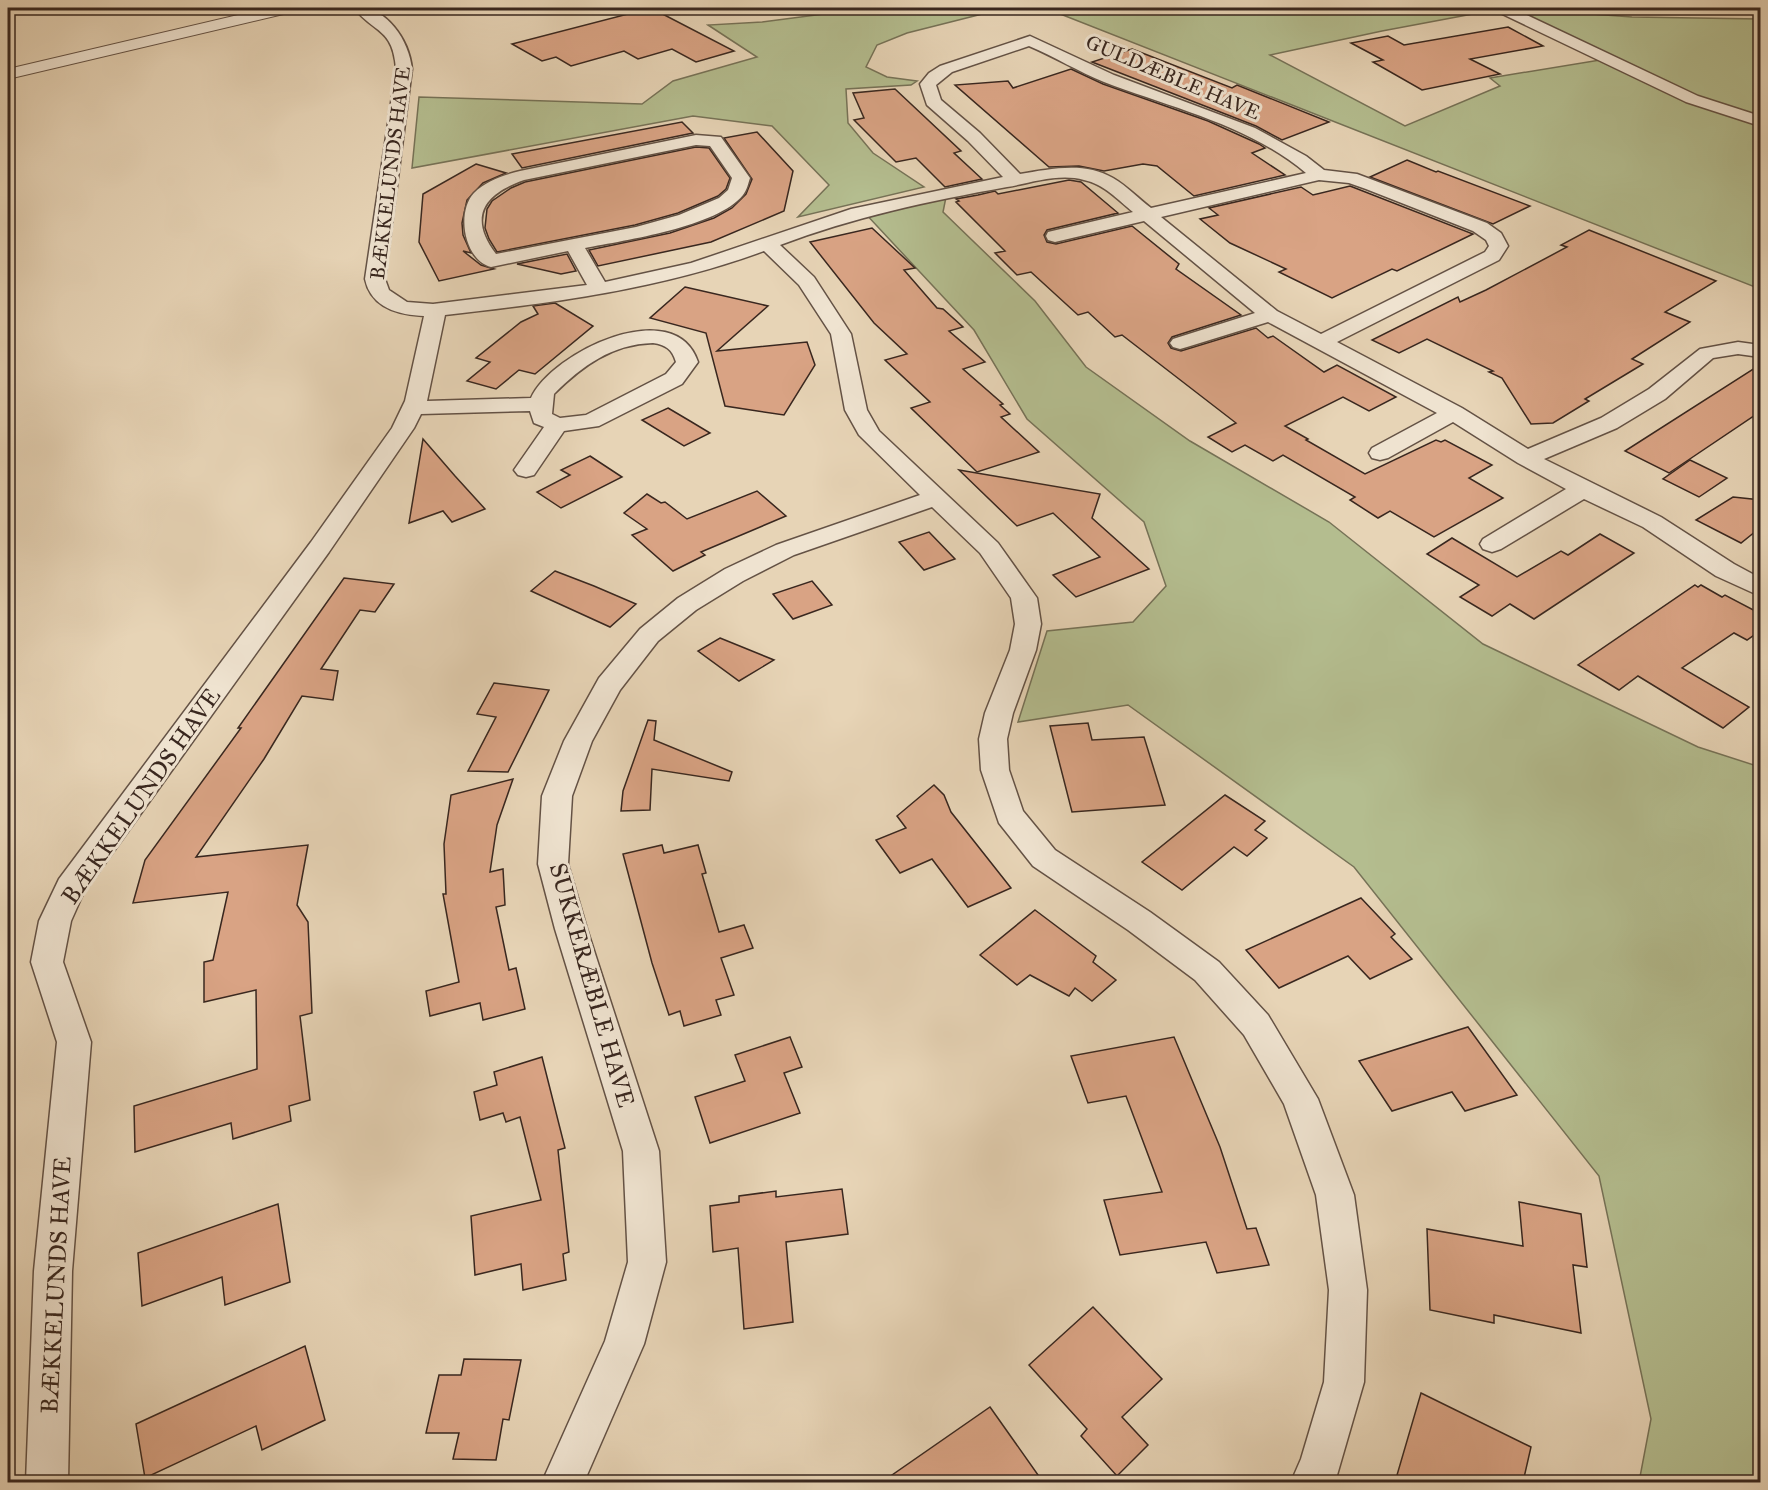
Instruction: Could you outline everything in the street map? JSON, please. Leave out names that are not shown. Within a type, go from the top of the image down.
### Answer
[{"type":"street","points":[[8,74],[286,8]]},
{"type":"street","name":"BÆKKELUNDS HAVE","points":[[361,8],[388,28],[404,53],[404,69],[375,279],[376,289],[388,302],[407,308],[436,309],[520,301],[599,289],[698,267],[854,214],[916,198],[1062,172],[1085,174],[1106,181],[1270,315],[1454,413],[1526,458],[1583,489],[1652,522],[1725,570],[1761,588]]},
{"type":"street","points":[[1501,8],[1692,99],[1761,121]]},
{"type":"street","name":"GULDÆBLE HAVE","points":[[1016,180],[974,137],[933,102],[928,84],[946,69],[1029,41],[1105,76],[1228,124],[1279,147],[1311,166],[1319,175]]},
{"type":"street","points":[[696,140],[715,141],[741,178],[736,192],[724,203],[706,213],[672,223],[574,244],[491,261],[475,240],[473,211],[481,196],[500,183],[520,176],[696,140]]},
{"type":"street","points":[[1055,236],[1319,175],[1351,178],[1480,227],[1494,237],[1499,246],[1492,256],[1319,343]]},
{"type":"street","points":[[574,244],[599,289]]},
{"type":"street","points":[[767,244],[807,281],[841,334],[856,410],[870,435],[989,548],[1024,598],[1028,624],[1023,650],[999,713],[993,739],[995,770],[1010,815],[1044,858],[1139,921],[1207,971],[1256,1025],[1300,1099],[1335,1195],[1348,1290],[1344,1382],[1320,1468],[1312,1482]]},
{"type":"street","name":"BÆKKELUNDS HAVE","points":[[47,1482],[53,1271],[74,1042],[47,962],[55,921],[70,888],[320,547],[403,428],[412,408],[436,309]]},
{"type":"street","points":[[1180,343],[1270,315]]},
{"type":"street","points":[[625,338],[662,338],[682,348],[686,354],[687,362],[674,379],[591,421],[556,424],[542,418],[540,404],[545,391],[600,347],[625,338]]},
{"type":"street","points":[[1526,458],[1609,423],[1657,394],[1707,353],[1738,348],[1761,351]]},
{"type":"street","points":[[412,408],[540,404]]},
{"type":"street","points":[[1380,453],[1454,413]]},
{"type":"street","points":[[526,470],[556,424]]},
{"type":"street","points":[[1492,544],[1583,489]]},
{"type":"street","name":"SUKKERÆBLE HAVE","points":[[563,1482],[624,1344],[646,1262],[641,1151],[571,929],[553,864],[558,796],[578,741],[609,685],[649,635],[687,604],[734,575],[785,550],[935,498]]},
{"type":"green space","points":[[870,8],[1006,8],[907,33],[877,45],[866,67],[887,77],[917,81],[911,85],[846,89],[848,123],[873,153],[924,187],[798,217],[829,185],[772,126],[693,116],[412,168],[419,97],[642,104],[673,81],[757,57],[708,25],[762,22]]},
{"type":"green space","points":[[1045,8],[1466,8],[1494,10],[1270,55],[1405,126],[1500,86],[1490,78],[1600,60],[1689,101],[1760,124],[1760,289]]},
{"type":"green space","points":[[1510,8],[1632,17],[1760,19],[1760,118],[1692,96]]},
{"type":"green space","points":[[947,192],[943,212],[1035,301],[1086,367],[1190,441],[1329,522],[1483,644],[1698,747],[1760,767],[1760,1482],[1639,1482],[1651,1419],[1599,1176],[1354,867],[1128,705],[1018,722],[1047,631],[1133,622],[1166,586],[1144,522],[1027,419],[974,330],[863,211]]},
{"type":"building","points":[[651,8],[734,51],[696,62],[672,49],[638,59],[624,51],[571,66],[556,57],[542,61],[512,44]]},
{"type":"building","points":[[1508,27],[1543,46],[1470,59],[1500,74],[1422,90],[1373,62],[1383,60],[1351,43],[1388,36],[1404,45]]},
{"type":"building","points":[[1132,49],[1232,88],[1237,85],[1329,122],[1282,140],[1256,126],[1092,62]]},
{"type":"building","points":[[1071,69],[1103,84],[1208,121],[1259,144],[1265,148],[1252,153],[1285,175],[1194,196],[1157,166],[1143,164],[1104,171],[1079,166],[1049,167],[955,85],[1008,81],[1013,88]]},
{"type":"building","points":[[895,89],[961,151],[954,153],[982,179],[945,187],[916,158],[896,162],[854,120],[864,118],[853,93]]},
{"type":"building","points":[[682,122],[693,133],[522,168],[512,154]]},
{"type":"building","points":[[757,132],[793,171],[784,211],[711,242],[598,266],[589,250],[670,233],[714,218],[732,208],[746,194],[752,179],[724,138]]},
{"type":"building","points":[[696,147],[709,148],[730,178],[726,189],[718,196],[678,213],[635,225],[497,252],[489,239],[485,228],[487,209],[492,201],[511,188],[525,182]]},
{"type":"building","points":[[1407,160],[1530,206],[1493,224],[1370,177]]},
{"type":"building","points":[[476,164],[506,173],[483,183],[467,200],[462,223],[463,235],[471,253],[463,251],[481,265],[494,269],[439,281],[419,242],[423,194]]},
{"type":"building","points":[[1069,180],[1081,182],[1118,213],[1047,230],[1044,235],[1047,242],[1056,244],[1132,226],[1179,264],[1176,269],[1241,315],[1172,337],[1168,343],[1171,348],[1181,351],[1256,328],[1268,338],[1273,336],[1324,372],[1337,365],[1396,397],[1369,411],[1343,397],[1285,426],[1365,474],[1436,440],[1441,442],[1445,440],[1492,465],[1469,478],[1503,498],[1434,537],[1390,511],[1378,518],[1350,500],[1355,497],[1283,455],[1273,461],[1245,445],[1232,452],[1208,437],[1236,423],[1122,335],[1115,337],[1088,312],[1078,315],[1031,272],[1017,275],[995,253],[1005,251],[956,202],[959,201],[956,199],[995,191],[998,194]]},
{"type":"building","points":[[1350,186],[1473,234],[1397,271],[1392,269],[1332,298],[1279,272],[1286,269],[1230,243],[1200,219],[1218,215],[1209,208],[1301,187],[1313,195]]},
{"type":"building","points":[[872,228],[915,268],[904,270],[937,308],[943,309],[963,327],[949,331],[985,362],[963,369],[1003,404],[1000,405],[1010,414],[1001,417],[1039,452],[977,472],[911,408],[930,402],[885,360],[907,354],[874,323],[810,242]]},
{"type":"building","points":[[1589,230],[1716,281],[1665,312],[1690,322],[1632,359],[1643,364],[1585,399],[1589,401],[1553,423],[1531,424],[1502,378],[1489,372],[1493,371],[1427,339],[1399,353],[1372,340],[1458,297],[1460,302],[1486,290],[1567,247],[1561,245]]},
{"type":"building","points":[[567,254],[576,271],[561,274],[517,264]]},
{"type":"building","points":[[685,287],[768,306],[717,351],[807,342],[815,365],[784,415],[725,406],[706,333],[650,318]]},
{"type":"building","points":[[555,303],[593,326],[535,374],[519,370],[496,389],[467,381],[490,362],[476,358],[521,322],[538,314],[533,306]]},
{"type":"building","points":[[1761,364],[1761,411],[1669,473],[1625,451]]},
{"type":"building","points":[[668,408],[710,433],[684,446],[642,420]]},
{"type":"building","points":[[423,439],[485,509],[452,522],[443,511],[409,523]]},
{"type":"building","points":[[590,456],[622,477],[561,508],[537,492],[570,475],[561,470]]},
{"type":"building","points":[[1690,460],[1727,478],[1699,497],[1663,479]]},
{"type":"building","points":[[959,470],[1100,494],[1092,518],[1149,569],[1076,597],[1053,575],[1100,557],[1053,513],[1017,526]]},
{"type":"building","points":[[757,491],[786,516],[701,552],[705,555],[673,571],[632,535],[647,529],[624,513],[647,494],[661,503],[665,502],[687,519]]},
{"type":"building","points":[[1733,497],[1761,500],[1761,527],[1741,543],[1696,520]]},
{"type":"building","points":[[929,532],[955,559],[924,570],[899,542]]},
{"type":"building","points":[[1600,534],[1634,553],[1534,619],[1510,604],[1492,616],[1460,597],[1479,585],[1427,554],[1452,538],[1517,577],[1561,551],[1568,555]]},
{"type":"building","points":[[555,571],[636,604],[610,627],[531,591]]},
{"type":"building","points":[[344,578],[394,584],[375,612],[360,610],[321,669],[338,671],[333,700],[302,696],[264,759],[196,857],[308,845],[297,905],[308,922],[312,1013],[300,1016],[310,1100],[289,1106],[291,1121],[233,1139],[231,1123],[135,1152],[134,1106],[257,1069],[256,990],[204,1002],[204,962],[213,960],[228,892],[133,903],[145,860],[241,728],[238,728]]},
{"type":"building","points":[[812,581],[832,605],[793,619],[773,594]]},
{"type":"building","points":[[1695,585],[1698,587],[1701,585],[1722,597],[1725,595],[1761,614],[1761,630],[1747,640],[1734,633],[1682,668],[1749,707],[1723,728],[1638,676],[1619,690],[1578,665]]},
{"type":"building","points":[[720,638],[774,660],[739,681],[698,651]]},
{"type":"building","points":[[494,683],[549,690],[508,772],[468,771],[496,717],[477,714]]},
{"type":"building","points":[[648,720],[656,721],[654,740],[732,772],[729,781],[652,769],[650,810],[621,811],[623,791]]},
{"type":"building","points":[[1088,723],[1092,740],[1144,737],[1165,805],[1072,812],[1050,726]]},
{"type":"building","points":[[513,779],[497,825],[490,872],[503,869],[505,905],[496,907],[509,970],[516,968],[525,1009],[483,1020],[480,1003],[430,1016],[426,991],[459,982],[443,894],[446,894],[444,844],[451,795]]},
{"type":"building","points":[[934,785],[944,795],[951,812],[1011,888],[968,907],[932,859],[900,873],[876,840],[906,828],[897,816]]},
{"type":"building","points":[[1225,795],[1265,821],[1255,830],[1267,838],[1247,856],[1234,847],[1182,890],[1142,862]]},
{"type":"building","points":[[662,845],[664,853],[698,845],[706,873],[702,874],[719,932],[744,925],[753,948],[721,958],[734,995],[716,1000],[721,1015],[684,1026],[680,1011],[669,1015],[652,963],[623,854]]},
{"type":"building","points":[[1361,898],[1395,934],[1391,937],[1412,959],[1370,979],[1348,956],[1279,988],[1246,950]]},
{"type":"building","points":[[1035,910],[1096,956],[1093,962],[1116,980],[1092,1001],[1075,988],[1069,996],[1030,975],[1017,985],[980,955]]},
{"type":"building","points":[[1468,1027],[1517,1095],[1465,1111],[1452,1092],[1392,1111],[1359,1061]]},
{"type":"building","points":[[790,1037],[802,1067],[784,1073],[800,1113],[710,1143],[695,1097],[745,1081],[735,1055]]},
{"type":"building","points":[[1174,1037],[1220,1147],[1247,1229],[1256,1228],[1269,1265],[1217,1273],[1206,1242],[1120,1255],[1104,1200],[1162,1192],[1126,1096],[1088,1103],[1071,1056]]},
{"type":"building","points":[[542,1057],[565,1148],[558,1150],[569,1252],[563,1254],[566,1280],[523,1290],[521,1264],[475,1275],[471,1216],[541,1200],[520,1117],[506,1122],[503,1113],[480,1120],[474,1092],[497,1085],[494,1072]]},
{"type":"building","points":[[842,1189],[848,1234],[786,1242],[793,1322],[744,1329],[738,1248],[713,1252],[710,1206],[739,1202],[739,1196],[776,1191],[776,1197]]},
{"type":"building","points":[[1519,1202],[1581,1214],[1587,1267],[1573,1265],[1581,1333],[1494,1315],[1494,1323],[1430,1310],[1427,1229],[1523,1246]]},
{"type":"building","points":[[278,1204],[290,1282],[225,1305],[222,1277],[142,1306],[138,1253]]},
{"type":"building","points":[[1093,1307],[1162,1379],[1122,1417],[1148,1445],[1117,1476],[1081,1436],[1087,1429],[1029,1365]]},
{"type":"building","points":[[305,1346],[325,1420],[262,1450],[256,1426],[145,1478],[136,1424]]},
{"type":"building","points":[[464,1359],[521,1360],[509,1420],[503,1419],[496,1460],[453,1459],[459,1433],[426,1433],[439,1375],[461,1375]]},
{"type":"building","points":[[1421,1393],[1531,1447],[1523,1482],[1413,1482],[1397,1475]]},
{"type":"building","points":[[990,1407],[1043,1482],[882,1482]]}]
